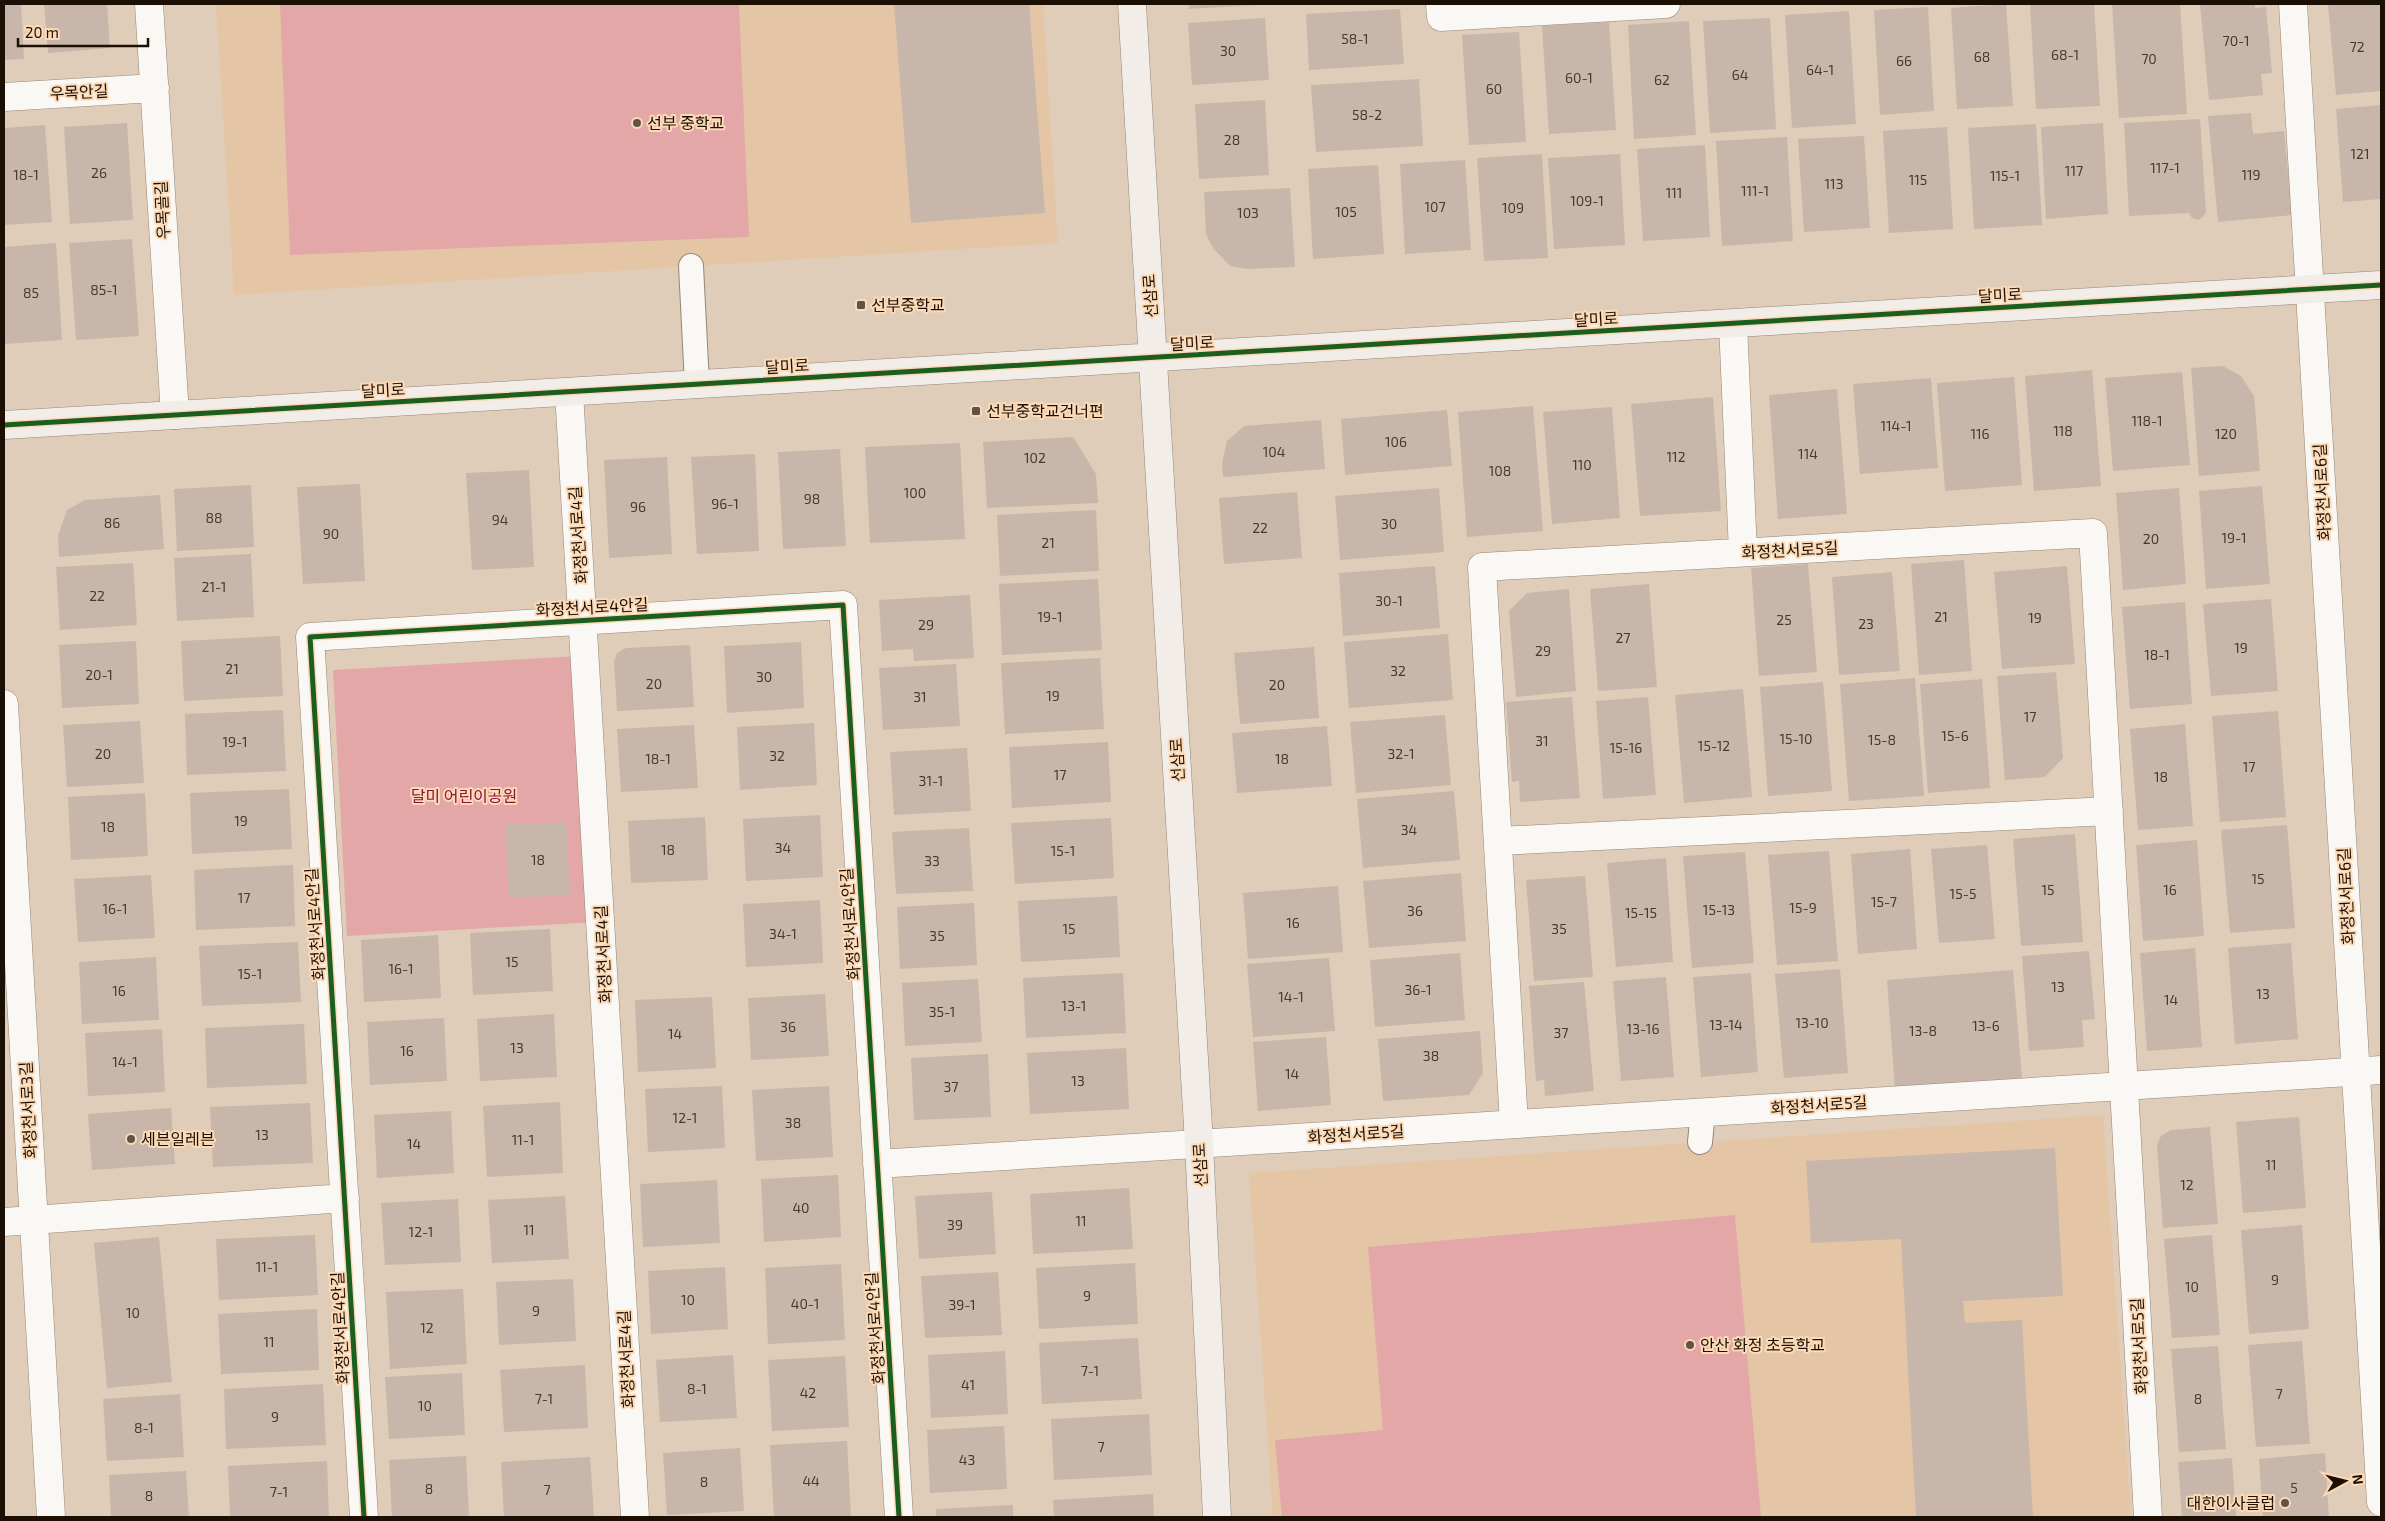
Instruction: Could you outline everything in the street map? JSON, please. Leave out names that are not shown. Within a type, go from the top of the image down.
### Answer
[{"type":"street","name":"우목골길","points":[[149,4],[175,415]]},
{"type":"street","name":"선삼로","points":[[1132,4],[1199,1144],[1217,1517]]},
{"type":"street","points":[[1440,4],[1441,17],[1666,4]]},
{"type":"street","name":"화정천서로6길","points":[[2293,4],[2310,290],[2369,1070],[2381,1502]]},
{"type":"street","name":"우목안길","points":[[4,97],[155,88]]},
{"type":"street","name":"달미로","points":[[4,425],[2381,286]]},
{"type":"street","points":[[1732,324],[1743,552]]},
{"type":"street","name":"화정천서로4길","points":[[569,392],[584,620],[635,1517]]},
{"type":"street","name":"화정천서로5길","points":[[1514,1124],[1482,567],[2093,533],[2148,1517]]},
{"type":"street","name":"화정천서로4안길","points":[[364,1517],[310,637],[843,605],[899,1517]]},
{"type":"street","name":"화정천서로3길","points":[[4,704],[52,1517]]},
{"type":"street","points":[[1498,840],[2109,811]]},
{"type":"street","points":[[2124,1086],[2369,1070]]},
{"type":"street","name":"화정천서로5길","points":[[877,1164],[2124,1086]]},
{"type":"street","points":[[4,1222],[345,1198]]},
{"type":"lane","points":[[691,266],[697,384]]},
{"type":"lane","points":[[1700,1142],[1702,1112]]},
{"type":"shaded area","name":"선부 중학교","points":[[216,4],[1043,4],[1058,243],[234,295]]},
{"type":"shaded area","name":"안산 화정 초등학교","points":[[2103,1115],[2131,1517],[1273,1517],[1249,1173]]},
{"type":"green space","points":[[280,4],[739,4],[749,237],[290,255]]},
{"type":"green space","name":"달미 어린이공원","points":[[581,656],[596,922],[347,936],[333,670]]},
{"type":"green space","points":[[1735,1215],[1761,1517],[1282,1517],[1275,1440],[1383,1430],[1368,1247]]},
{"type":"building","points":[[4,4],[21,4],[24,59],[4,60]]},
{"type":"building","points":[[44,4],[107,4],[110,48],[48,53]]},
{"type":"building","points":[[894,4],[1029,4],[1045,213],[911,223]]},
{"type":"building","points":[[1189,4],[1257,4],[1257,5],[1189,9]]},
{"type":"building","points":[[2006,4],[2013,106],[1957,109],[1951,8]]},
{"type":"building","points":[[2030,4],[2094,4],[2100,106],[2036,109]]},
{"type":"building","points":[[2112,4],[2180,4],[2187,114],[2119,118]]},
{"type":"building","points":[[2200,4],[2255,4],[2255,8],[2266,7],[2272,73],[2261,74],[2263,95],[2209,100]]},
{"type":"building","points":[[2328,4],[2381,4],[2381,91],[2336,95]]},
{"type":"building","points":[[1928,7],[1934,111],[1880,115],[1874,10]]},
{"type":"building","points":[[1400,9],[1404,64],[1309,70],[1306,14]]},
{"type":"building","points":[[1849,11],[1856,124],[1792,128],[1785,15]]},
{"type":"building","points":[[1265,18],[1269,80],[1192,85],[1188,23]]},
{"type":"building","points":[[1770,18],[1776,129],[1710,133],[1703,21]]},
{"type":"building","points":[[1689,21],[1696,135],[1634,139],[1628,25]]},
{"type":"building","points":[[1609,22],[1616,130],[1549,134],[1542,26]]},
{"type":"building","points":[[1519,32],[1526,142],[1469,145],[1462,35]]},
{"type":"building","points":[[1419,79],[1423,146],[1316,152],[1311,85]]},
{"type":"building","points":[[1265,100],[1269,175],[1199,179],[1195,104]]},
{"type":"building","points":[[2381,105],[2381,199],[2343,202],[2336,109]]},
{"type":"building","points":[[2251,113],[2253,134],[2284,131],[2292,215],[2218,222],[2208,116]]},
{"type":"building","points":[[2200,119],[2206,212],[2203,217],[2198,220],[2192,218],[2189,213],[2129,216],[2124,123]]},
{"type":"building","points":[[127,123],[133,220],[70,224],[64,127]]},
{"type":"building","points":[[2103,123],[2108,214],[2046,219],[2041,127]]},
{"type":"building","points":[[2036,124],[2042,225],[1974,229],[1968,128]]},
{"type":"building","points":[[45,125],[52,222],[4,225],[4,128]]},
{"type":"building","points":[[1947,127],[1953,229],[1889,233],[1883,131]]},
{"type":"building","points":[[1864,136],[1870,228],[1804,232],[1798,139]]},
{"type":"building","points":[[1787,137],[1793,241],[1722,246],[1716,141]]},
{"type":"building","points":[[1705,145],[1710,237],[1643,241],[1637,149]]},
{"type":"building","points":[[1542,154],[1548,258],[1484,261],[1477,158]]},
{"type":"building","points":[[1620,154],[1625,245],[1554,249],[1548,158]]},
{"type":"building","points":[[1465,160],[1471,250],[1405,254],[1400,164]]},
{"type":"building","points":[[1378,165],[1384,254],[1313,259],[1308,169]]},
{"type":"building","points":[[1290,188],[1295,267],[1247,269],[1230,266],[1213,248],[1206,234],[1204,192]]},
{"type":"building","points":[[132,239],[139,336],[76,340],[69,243]]},
{"type":"building","points":[[56,243],[62,340],[4,344],[4,247]]},
{"type":"building","points":[[2223,366],[2241,376],[2254,396],[2260,471],[2199,476],[2191,368]]},
{"type":"building","points":[[2092,370],[2101,486],[2034,491],[2025,376]]},
{"type":"building","points":[[2182,372],[2190,465],[2113,471],[2105,378]]},
{"type":"building","points":[[2014,377],[2022,485],[1945,491],[1937,383]]},
{"type":"building","points":[[1931,378],[1938,468],[1860,474],[1853,384]]},
{"type":"building","points":[[1837,389],[1847,514],[1778,519],[1769,395]]},
{"type":"building","points":[[1713,397],[1721,511],[1640,516],[1631,404]]},
{"type":"building","points":[[1533,406],[1543,531],[1467,537],[1458,412]]},
{"type":"building","points":[[1612,407],[1620,518],[1552,524],[1543,412]]},
{"type":"building","points":[[1447,410],[1452,466],[1345,475],[1341,419]]},
{"type":"building","points":[[1321,420],[1325,469],[1223,477],[1222,463],[1227,441],[1244,426]]},
{"type":"building","points":[[1073,437],[1096,474],[1098,503],[987,508],[983,442]]},
{"type":"building","points":[[960,443],[965,539],[870,543],[865,447]]},
{"type":"building","points":[[840,449],[846,546],[783,549],[778,452]]},
{"type":"building","points":[[755,454],[759,551],[697,554],[691,457]]},
{"type":"building","points":[[667,457],[672,554],[609,558],[604,460]]},
{"type":"building","points":[[529,470],[534,567],[472,570],[466,473]]},
{"type":"building","points":[[360,484],[365,581],[303,584],[297,487]]},
{"type":"building","points":[[251,485],[254,547],[177,551],[174,489]]},
{"type":"building","points":[[2262,486],[2270,584],[2206,589],[2199,491]]},
{"type":"building","points":[[1439,488],[1444,552],[1340,560],[1335,496]]},
{"type":"building","points":[[2179,488],[2186,584],[2123,590],[2116,493]]},
{"type":"building","points":[[1297,492],[1302,558],[1224,564],[1219,498]]},
{"type":"building","points":[[160,495],[164,549],[59,557],[58,536],[67,510],[85,500]]},
{"type":"building","points":[[1096,510],[1099,571],[1000,576],[997,515]]},
{"type":"building","points":[[251,554],[254,617],[177,621],[174,558]]},
{"type":"building","points":[[1964,560],[1972,671],[1919,675],[1911,564]]},
{"type":"building","points":[[133,563],[137,625],[60,630],[56,567]]},
{"type":"building","points":[[1808,564],[1817,672],[1759,676],[1751,568]]},
{"type":"building","points":[[1435,566],[1440,628],[1343,636],[1339,573]]},
{"type":"building","points":[[2067,566],[2075,664],[2002,669],[1994,572]]},
{"type":"building","points":[[1892,572],[1900,671],[1839,675],[1832,577]]},
{"type":"building","points":[[1098,579],[1102,650],[1002,655],[999,584]]},
{"type":"building","points":[[1649,584],[1657,687],[1598,691],[1590,589]]},
{"type":"building","points":[[1569,589],[1576,691],[1516,697],[1509,611],[1527,593]]},
{"type":"building","points":[[970,595],[974,658],[914,661],[913,649],[882,651],[879,600]]},
{"type":"building","points":[[2271,599],[2278,691],[2211,696],[2203,604]]},
{"type":"building","points":[[2185,602],[2192,704],[2130,709],[2122,607]]},
{"type":"building","points":[[1448,634],[1453,700],[1349,708],[1344,642]]},
{"type":"building","points":[[280,636],[283,696],[184,701],[181,641]]},
{"type":"building","points":[[136,641],[139,704],[62,708],[59,645]]},
{"type":"building","points":[[801,642],[804,708],[727,713],[724,646]]},
{"type":"building","points":[[690,645],[694,707],[617,711],[614,661],[617,653],[626,648]]},
{"type":"building","points":[[1314,647],[1319,718],[1240,724],[1234,653]]},
{"type":"building","points":[[1100,658],[1104,729],[1005,734],[1001,663]]},
{"type":"building","points":[[956,664],[960,726],[883,730],[879,668]]},
{"type":"building","points":[[2056,672],[2063,758],[2045,777],[2005,780],[1997,676]]},
{"type":"building","points":[[1915,678],[1924,796],[1849,801],[1840,684]]},
{"type":"building","points":[[1982,679],[1990,788],[1928,793],[1920,684]]},
{"type":"building","points":[[1823,682],[1832,791],[1768,796],[1760,687]]},
{"type":"building","points":[[1743,689],[1752,797],[1684,803],[1675,695]]},
{"type":"building","points":[[1572,697],[1580,798],[1520,802],[1519,781],[1512,782],[1506,702]]},
{"type":"building","points":[[1648,697],[1656,795],[1603,799],[1596,701]]},
{"type":"building","points":[[283,710],[286,771],[187,775],[185,714]]},
{"type":"building","points":[[2278,711],[2286,817],[2220,822],[2212,716]]},
{"type":"building","points":[[1445,715],[1451,785],[1356,793],[1350,722]]},
{"type":"building","points":[[140,721],[144,783],[67,787],[63,725]]},
{"type":"building","points":[[814,723],[817,785],[740,790],[737,727]]},
{"type":"building","points":[[2185,724],[2193,826],[2138,830],[2130,729]]},
{"type":"building","points":[[694,725],[698,788],[621,792],[617,729]]},
{"type":"building","points":[[1327,726],[1332,786],[1237,793],[1232,733]]},
{"type":"building","points":[[1108,742],[1111,802],[1012,808],[1009,747]]},
{"type":"building","points":[[967,748],[971,811],[894,815],[890,752]]},
{"type":"building","points":[[289,789],[292,849],[192,854],[190,793]]},
{"type":"building","points":[[1454,791],[1460,860],[1363,868],[1357,799]]},
{"type":"building","points":[[145,793],[148,856],[71,860],[68,797]]},
{"type":"building","points":[[820,815],[823,877],[746,881],[743,819]]},
{"type":"building","points":[[705,817],[708,880],[631,883],[628,821]]},
{"type":"building","points":[[1111,818],[1114,878],[1015,884],[1011,823]]},
{"type":"building","points":[[566,822],[570,895],[509,898],[505,825]]},
{"type":"building","points":[[2287,825],[2295,928],[2230,933],[2221,830]]},
{"type":"building","points":[[969,828],[973,891],[896,894],[892,832]]},
{"type":"building","points":[[2075,834],[2083,942],[2021,946],[2013,839]]},
{"type":"building","points":[[2197,840],[2204,936],[2143,941],[2136,845]]},
{"type":"building","points":[[1987,845],[1995,939],[1939,943],[1931,849]]},
{"type":"building","points":[[1910,849],[1917,949],[1858,954],[1851,854]]},
{"type":"building","points":[[1829,851],[1838,961],[1777,965],[1768,855]]},
{"type":"building","points":[[1745,852],[1754,963],[1692,968],[1683,856]]},
{"type":"building","points":[[1666,858],[1673,962],[1616,967],[1607,863]]},
{"type":"building","points":[[293,865],[295,926],[196,930],[194,870]]},
{"type":"building","points":[[1461,873],[1466,941],[1369,948],[1363,881]]},
{"type":"building","points":[[151,875],[155,938],[78,942],[74,879]]},
{"type":"building","points":[[1585,876],[1593,977],[1534,981],[1526,880]]},
{"type":"building","points":[[1338,886],[1343,952],[1248,959],[1243,893]]},
{"type":"building","points":[[1117,896],[1120,957],[1021,962],[1018,901]]},
{"type":"building","points":[[820,900],[823,963],[746,967],[743,904]]},
{"type":"building","points":[[974,903],[977,965],[900,969],[897,907]]},
{"type":"building","points":[[550,929],[553,991],[473,995],[470,933]]},
{"type":"building","points":[[438,935],[441,998],[364,1002],[361,940]]},
{"type":"building","points":[[298,942],[301,1002],[202,1006],[199,946]]},
{"type":"building","points":[[2291,943],[2298,1039],[2235,1044],[2228,948]]},
{"type":"building","points":[[2195,948],[2202,1047],[2147,1051],[2140,953]]},
{"type":"building","points":[[2089,951],[2095,1019],[2082,1020],[2084,1047],[2029,1051],[2022,956]]},
{"type":"building","points":[[1460,953],[1465,1020],[1375,1027],[1370,960]]},
{"type":"building","points":[[156,957],[159,1020],[82,1024],[79,962]]},
{"type":"building","points":[[1329,958],[1335,1031],[1253,1037],[1247,964]]},
{"type":"building","points":[[1840,969],[1848,1073],[1784,1078],[1775,974]]},
{"type":"building","points":[[2013,970],[2022,1078],[1895,1088],[1887,980]]},
{"type":"building","points":[[1123,973],[1126,1033],[1026,1038],[1023,978]]},
{"type":"building","points":[[1751,973],[1758,1072],[1701,1077],[1693,977]]},
{"type":"building","points":[[1666,977],[1674,1077],[1621,1081],[1613,981]]},
{"type":"building","points":[[978,979],[982,1042],[905,1046],[902,983]]},
{"type":"building","points":[[1584,982],[1594,1091],[1545,1096],[1544,1080],[1536,1081],[1529,986]]},
{"type":"building","points":[[825,994],[829,1056],[751,1060],[748,998]]},
{"type":"building","points":[[712,997],[716,1068],[638,1072],[635,1000]]},
{"type":"building","points":[[554,1014],[557,1077],[480,1081],[477,1019]]},
{"type":"building","points":[[444,1018],[447,1081],[370,1085],[367,1022]]},
{"type":"building","points":[[304,1024],[307,1084],[207,1088],[205,1028]]},
{"type":"building","points":[[162,1029],[165,1092],[88,1096],[85,1033]]},
{"type":"building","points":[[1480,1031],[1483,1073],[1469,1095],[1383,1101],[1378,1039]]},
{"type":"building","points":[[1326,1037],[1331,1105],[1258,1111],[1253,1042]]},
{"type":"building","points":[[1126,1048],[1129,1109],[1030,1114],[1027,1053]]},
{"type":"building","points":[[988,1054],[991,1117],[914,1120],[911,1058]]},
{"type":"building","points":[[722,1086],[725,1148],[648,1152],[645,1089]]},
{"type":"building","points":[[829,1086],[833,1157],[756,1161],[752,1090]]},
{"type":"building","points":[[560,1102],[563,1173],[487,1177],[483,1106]]},
{"type":"building","points":[[310,1103],[313,1163],[213,1167],[210,1107]]},
{"type":"building","name":"세븐일레븐","points":[[171,1108],[175,1164],[92,1170],[88,1114]]},
{"type":"building","points":[[451,1111],[454,1173],[377,1178],[374,1115]]},
{"type":"building","points":[[2299,1117],[2306,1208],[2243,1213],[2236,1122]]},
{"type":"building","points":[[2210,1127],[2218,1224],[2163,1228],[2157,1145],[2161,1136],[2171,1130]]},
{"type":"building","points":[[2055,1148],[2063,1296],[1963,1301],[1965,1323],[2022,1320],[2033,1517],[1916,1517],[1901,1239],[1811,1243],[1806,1161]]},
{"type":"building","points":[[838,1175],[841,1237],[764,1242],[761,1179]]},
{"type":"building","points":[[717,1180],[720,1243],[643,1247],[640,1184]]},
{"type":"building","points":[[1129,1188],[1133,1249],[1033,1254],[1030,1194]]},
{"type":"building","points":[[992,1192],[996,1254],[919,1259],[915,1196]]},
{"type":"building","points":[[565,1196],[569,1259],[492,1263],[488,1200]]},
{"type":"building","points":[[458,1199],[461,1262],[385,1265],[381,1203]]},
{"type":"building","points":[[2302,1225],[2309,1329],[2249,1334],[2241,1230]]},
{"type":"building","points":[[315,1235],[318,1295],[219,1300],[216,1239]]},
{"type":"building","points":[[2212,1235],[2220,1335],[2172,1338],[2164,1239]]},
{"type":"building","points":[[159,1237],[172,1382],[107,1388],[94,1243]]},
{"type":"building","points":[[1135,1263],[1138,1324],[1039,1329],[1036,1268]]},
{"type":"building","points":[[841,1264],[845,1340],[768,1344],[765,1268]]},
{"type":"building","points":[[725,1267],[728,1329],[651,1334],[648,1271]]},
{"type":"building","points":[[998,1272],[1002,1335],[925,1338],[921,1276]]},
{"type":"building","points":[[573,1279],[576,1341],[499,1345],[496,1282]]},
{"type":"building","points":[[463,1289],[467,1364],[390,1369],[386,1292]]},
{"type":"building","points":[[317,1309],[319,1370],[221,1374],[218,1314]]},
{"type":"building","points":[[1138,1338],[1142,1399],[1042,1404],[1039,1343]]},
{"type":"building","points":[[2302,1341],[2310,1444],[2256,1447],[2248,1345]]},
{"type":"building","points":[[2218,1346],[2226,1449],[2179,1452],[2171,1349]]},
{"type":"building","points":[[1005,1351],[1008,1414],[931,1418],[928,1355]]},
{"type":"building","points":[[733,1355],[737,1418],[660,1422],[656,1360]]},
{"type":"building","points":[[845,1356],[849,1427],[772,1431],[768,1360]]},
{"type":"building","points":[[585,1365],[588,1428],[504,1432],[500,1370]]},
{"type":"building","points":[[462,1373],[465,1435],[389,1439],[385,1377]]},
{"type":"building","points":[[323,1384],[326,1445],[226,1449],[224,1389]]},
{"type":"building","points":[[180,1394],[184,1457],[107,1461],[103,1399]]},
{"type":"building","points":[[1149,1414],[1152,1475],[1054,1480],[1051,1419]]},
{"type":"building","points":[[1004,1426],[1007,1489],[930,1493],[927,1430]]},
{"type":"building","points":[[847,1441],[851,1517],[774,1517],[770,1445]]},
{"type":"building","points":[[740,1448],[744,1511],[667,1515],[663,1453]]},
{"type":"building","points":[[2325,1453],[2329,1517],[2263,1517],[2259,1459]]},
{"type":"building","points":[[466,1456],[469,1517],[392,1517],[389,1460]]},
{"type":"building","points":[[590,1457],[594,1517],[504,1517],[501,1462]]},
{"type":"building","points":[[2232,1458],[2236,1517],[2182,1517],[2178,1462]]},
{"type":"building","points":[[327,1461],[329,1517],[230,1517],[228,1466]]},
{"type":"building","points":[[186,1471],[189,1517],[111,1517],[109,1475]]},
{"type":"building","points":[[1153,1494],[1154,1517],[1054,1517],[1053,1500]]},
{"type":"building","points":[[1013,1505],[1013,1517],[936,1517],[936,1509]]},
{"type":"cycle path","points":[[4,425],[2381,285]]},
{"type":"cycle path","points":[[364,1517],[310,637],[843,605],[899,1517]]},
{"type":"place","name":"선부 중학교","points":[[637,123]]},
{"type":"place","name":"선부중학교","points":[[861,305]]},
{"type":"place","name":"선부중학교건너편","points":[[976,411]]},
{"type":"place","name":"세븐일레븐","points":[[131,1139]]},
{"type":"place","name":"안산 화정 초등학교","points":[[1690,1345]]},
{"type":"place","name":"대한이사클럽","points":[[2285,1503]]}]
